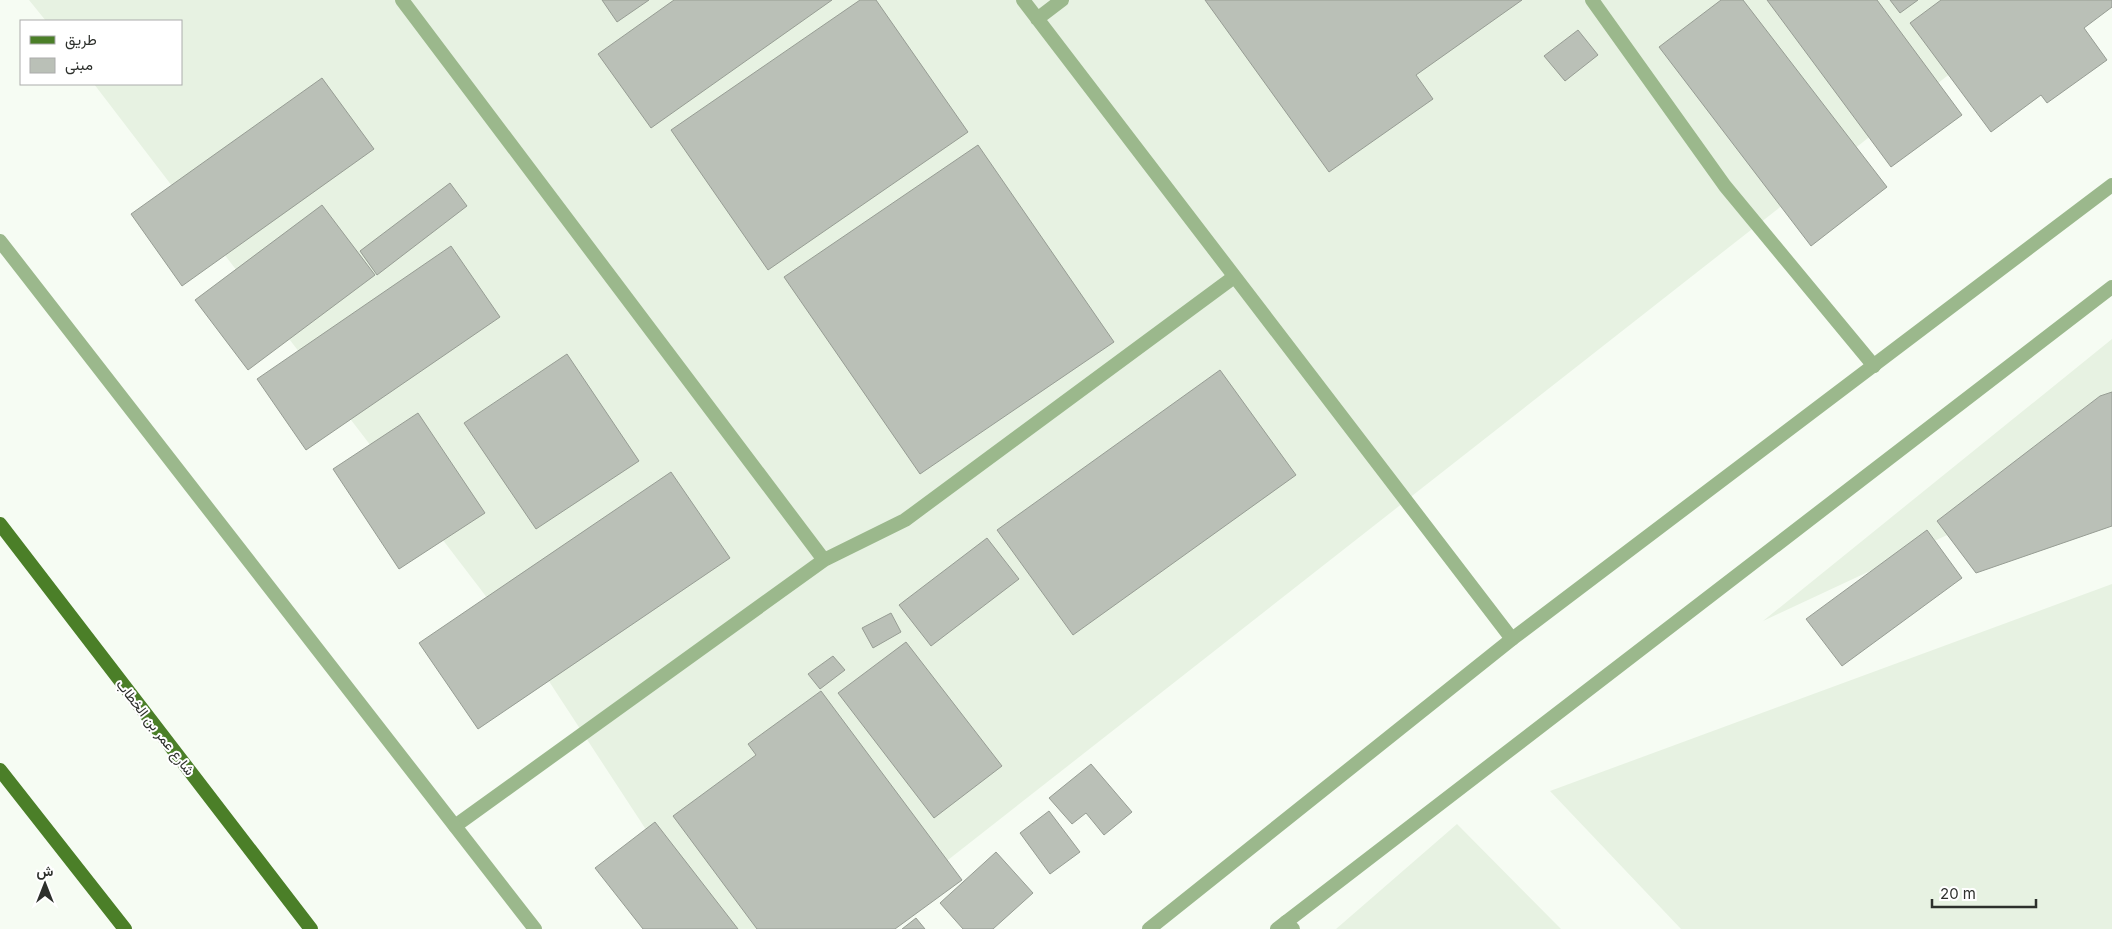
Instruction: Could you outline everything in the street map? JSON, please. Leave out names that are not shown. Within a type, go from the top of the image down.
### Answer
[{"type":"main road","name":"شارع عمر بن الخطاب","points":[[0,524],[311,929]]},
{"type":"main road","points":[[0,770],[125,929]]},
{"type":"street","points":[[402,0],[824,560]]},
{"type":"street","points":[[1023,0],[1512,639]]},
{"type":"street","points":[[1038,19],[1062,0]]},
{"type":"street","points":[[1592,0],[1725,186],[1874,366]]},
{"type":"street","points":[[1149,929],[1512,639],[2112,185]]},
{"type":"street","points":[[0,241],[535,929]]},
{"type":"street","points":[[454,826],[824,560],[905,520],[1234,277]]},
{"type":"street","points":[[1285,927],[2112,287]]},
{"type":"shaded area","points":[[29,0],[2044,0],[860,929],[711,929],[537,663],[95,85],[182,85],[182,20],[45,20]]},
{"type":"shaded area","points":[[2112,339],[2112,458],[1763,621]]},
{"type":"shaded area","points":[[2112,584],[2112,929],[1681,929],[1550,791]]},
{"type":"shaded area","points":[[1457,824],[1561,929],[1336,929]]},
{"type":"building","points":[[602,0],[649,0],[617,22]]},
{"type":"building","points":[[674,0],[832,0],[651,128],[598,54]]},
{"type":"building","points":[[860,0],[876,0],[968,132],[768,270],[671,130]]},
{"type":"building","points":[[1205,0],[1522,0],[1416,75],[1433,99],[1329,172]]},
{"type":"building","points":[[1721,0],[1743,0],[1887,187],[1811,246],[1659,47]]},
{"type":"building","points":[[1767,0],[1877,0],[1962,115],[1891,167]]},
{"type":"building","points":[[1890,0],[1918,0],[1900,13]]},
{"type":"building","points":[[1941,0],[2112,0],[2112,7],[2084,28],[2107,60],[2047,103],[2041,95],[1991,132],[1910,23]]},
{"type":"building","points":[[1578,30],[1598,55],[1565,81],[1544,56]]},
{"type":"building","points":[[322,78],[374,149],[182,286],[131,214]]},
{"type":"building","points":[[978,145],[1114,342],[920,474],[784,277]]},
{"type":"building","points":[[450,183],[467,206],[377,275],[360,251]]},
{"type":"building","points":[[322,205],[375,275],[248,370],[195,300]]},
{"type":"building","points":[[451,246],[500,317],[306,450],[257,379]]},
{"type":"building","points":[[567,354],[639,461],[536,529],[464,423]]},
{"type":"building","points":[[1220,370],[1296,475],[1073,635],[997,530]]},
{"type":"building","points":[[2112,392],[2112,526],[1976,573],[1937,521],[2100,396]]},
{"type":"building","points":[[418,413],[485,513],[399,569],[333,469]]},
{"type":"building","points":[[671,472],[730,558],[478,729],[419,643]]},
{"type":"building","points":[[1927,530],[1962,578],[1842,666],[1806,619]]},
{"type":"building","points":[[987,538],[1019,579],[931,646],[899,605]]},
{"type":"building","points":[[891,613],[901,632],[873,648],[862,628]]},
{"type":"building","points":[[906,642],[1002,766],[934,818],[838,693]]},
{"type":"building","points":[[833,656],[845,670],[820,689],[808,674]]},
{"type":"building","points":[[821,691],[962,880],[895,929],[757,929],[673,816],[756,755],[748,744]]},
{"type":"building","points":[[1091,764],[1132,812],[1104,835],[1086,813],[1072,824],[1049,798]]},
{"type":"building","points":[[1049,811],[1080,852],[1050,874],[1020,833]]},
{"type":"building","points":[[655,822],[738,929],[643,929],[595,868]]},
{"type":"building","points":[[996,852],[1033,893],[993,929],[963,929],[940,903]]},
{"type":"building","points":[[916,918],[925,929],[902,929]]}]
